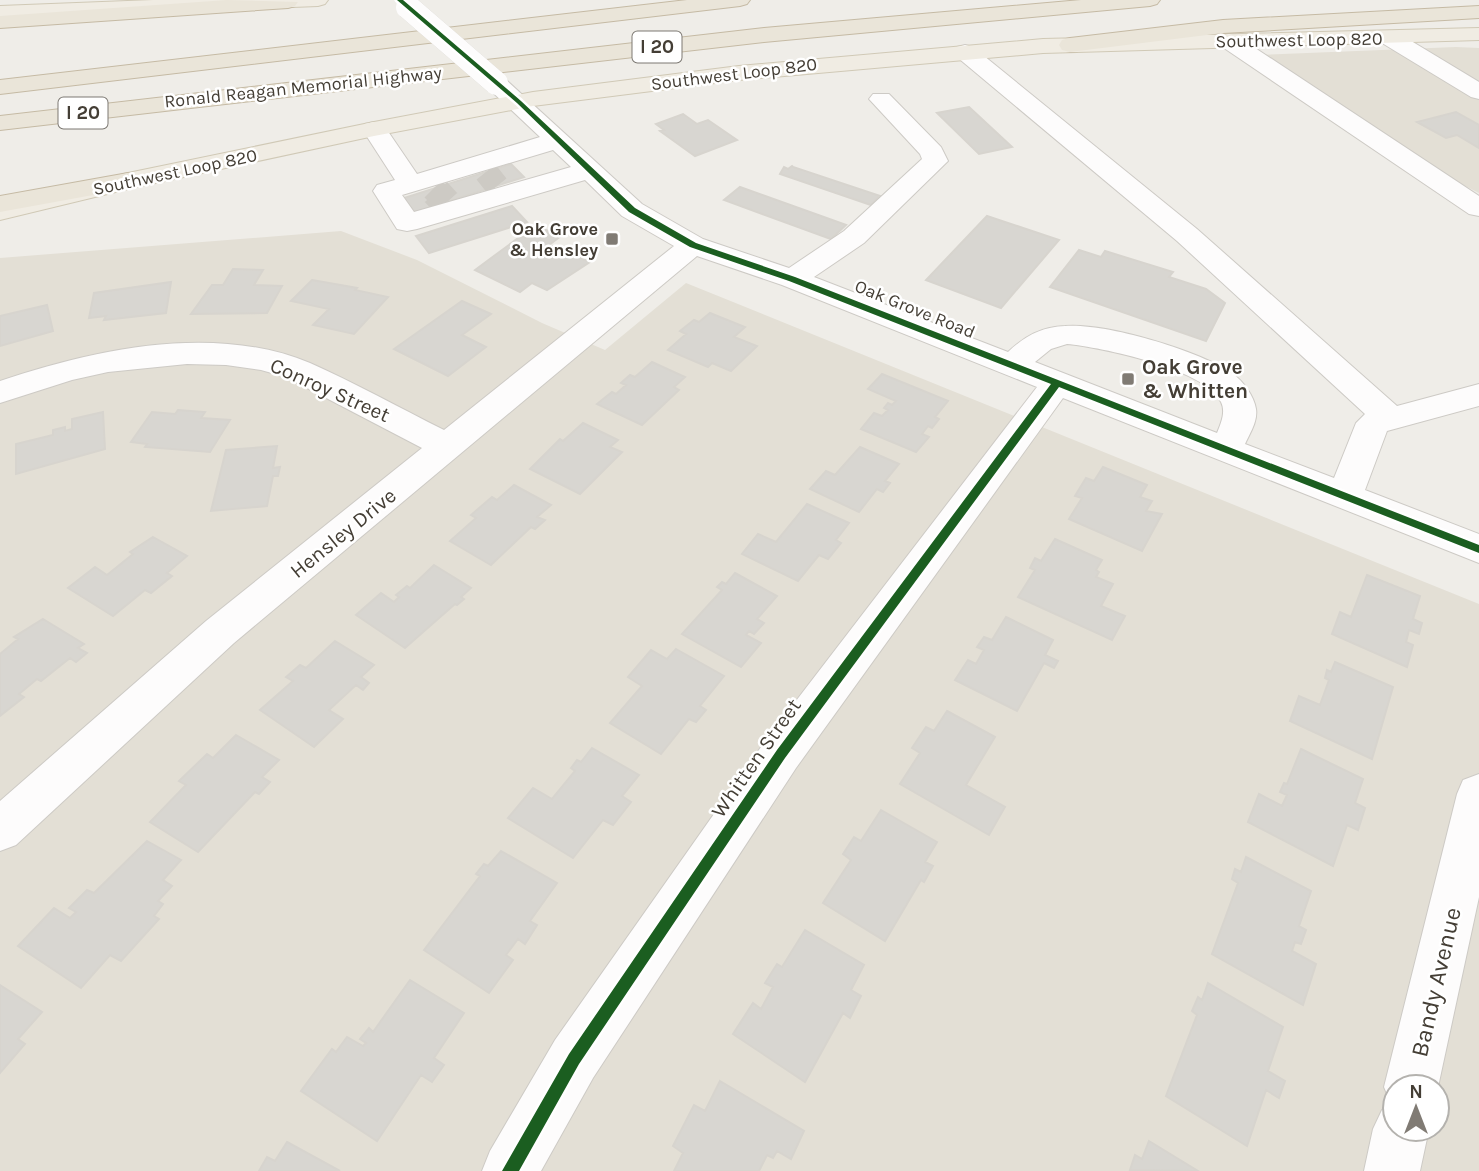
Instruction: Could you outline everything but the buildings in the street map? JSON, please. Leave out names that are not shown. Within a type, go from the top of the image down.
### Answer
[{"type":"highway","name":"Ronald Reagan Memorial Highway","points":[[0,87],[740,0]]},
{"type":"highway","name":"Ronald Reagan Memorial Highway","points":[[0,123],[764,35],[1150,0]]},
{"type":"highway","points":[[0,22],[288,2]]},
{"type":"highway","points":[[1070,45],[1130,34],[1190,29],[1479,12]]},
{"type":"highway","points":[[118,51],[321,48]]},
{"type":"highway","points":[[0,143],[43,137],[166,103]]},
{"type":"highway","points":[[0,204],[128,181]]},
{"type":"main road","points":[[0,12],[317,0]]},
{"type":"main road","name":"Southwest Loop 820","points":[[0,212],[128,181],[374,130],[507,93],[842,62],[1070,45],[1479,34]]},
{"type":"main road","points":[[1390,38],[1479,42]]},
{"type":"street","name":"Oak Grove Road","points":[[404,3],[507,93],[632,210],[693,245],[792,279],[1479,549]]},
{"type":"street","points":[[1390,38],[1479,92]]},
{"type":"street","points":[[1229,41],[1479,208]]},
{"type":"street","points":[[965,52],[1187,235],[1391,419]]},
{"type":"street","points":[[792,279],[854,237],[935,161],[932,152],[881,99]]},
{"type":"street","points":[[374,130],[461,187],[538,185],[590,170]]},
{"type":"street","points":[[461,187],[510,154],[558,140]]},
{"type":"street","points":[[510,154],[538,185]]},
{"type":"street","name":"Hensley Drive","points":[[0,830],[220,632],[693,245]]},
{"type":"street","points":[[1013,366],[1034,345],[1051,336],[1077,334],[1102,337],[1201,370],[1221,380],[1233,393],[1240,409],[1237,425],[1225,449]]},
{"type":"street","name":"Conroy Street","points":[[0,392],[74,370],[130,359],[207,354],[271,360],[297,370],[449,447]]},
{"type":"street","name":"Whitten Street","points":[[510,1171],[574,1059],[781,754],[1056,383]]},
{"type":"street","points":[[1345,496],[1373,423],[1436,409],[1479,395]]},
{"type":"street","name":"Bandy Avenue","points":[[1414,1073],[1479,794]]},
{"type":"street","points":[[1392,1171],[1398,1143]]},
{"type":"shaded area","points":[[1479,48],[1479,193],[1436,171],[1259,55]]},
{"type":"shaded area","points":[[341,231],[417,260],[542,323],[605,350],[686,283],[1479,604],[1479,1171],[0,1171],[0,258]]},
{"type":"tunnel","points":[[486,172],[497,186]]},
{"type":"tunnel","points":[[433,189],[436,192]]},
{"type":"tunnel","points":[[436,192],[446,203]]},
{"type":"cycle path","points":[[400,0],[519,102],[632,210],[693,245],[792,279],[1479,549]]},
{"type":"cycle path","points":[[510,1171],[574,1059],[781,754],[1057,383]]},
{"type":"place","name":"Oak Grove & Hensley","points":[[612,239]]},
{"type":"place","name":"Oak Grove & Whitten","points":[[1128,379]]}]
